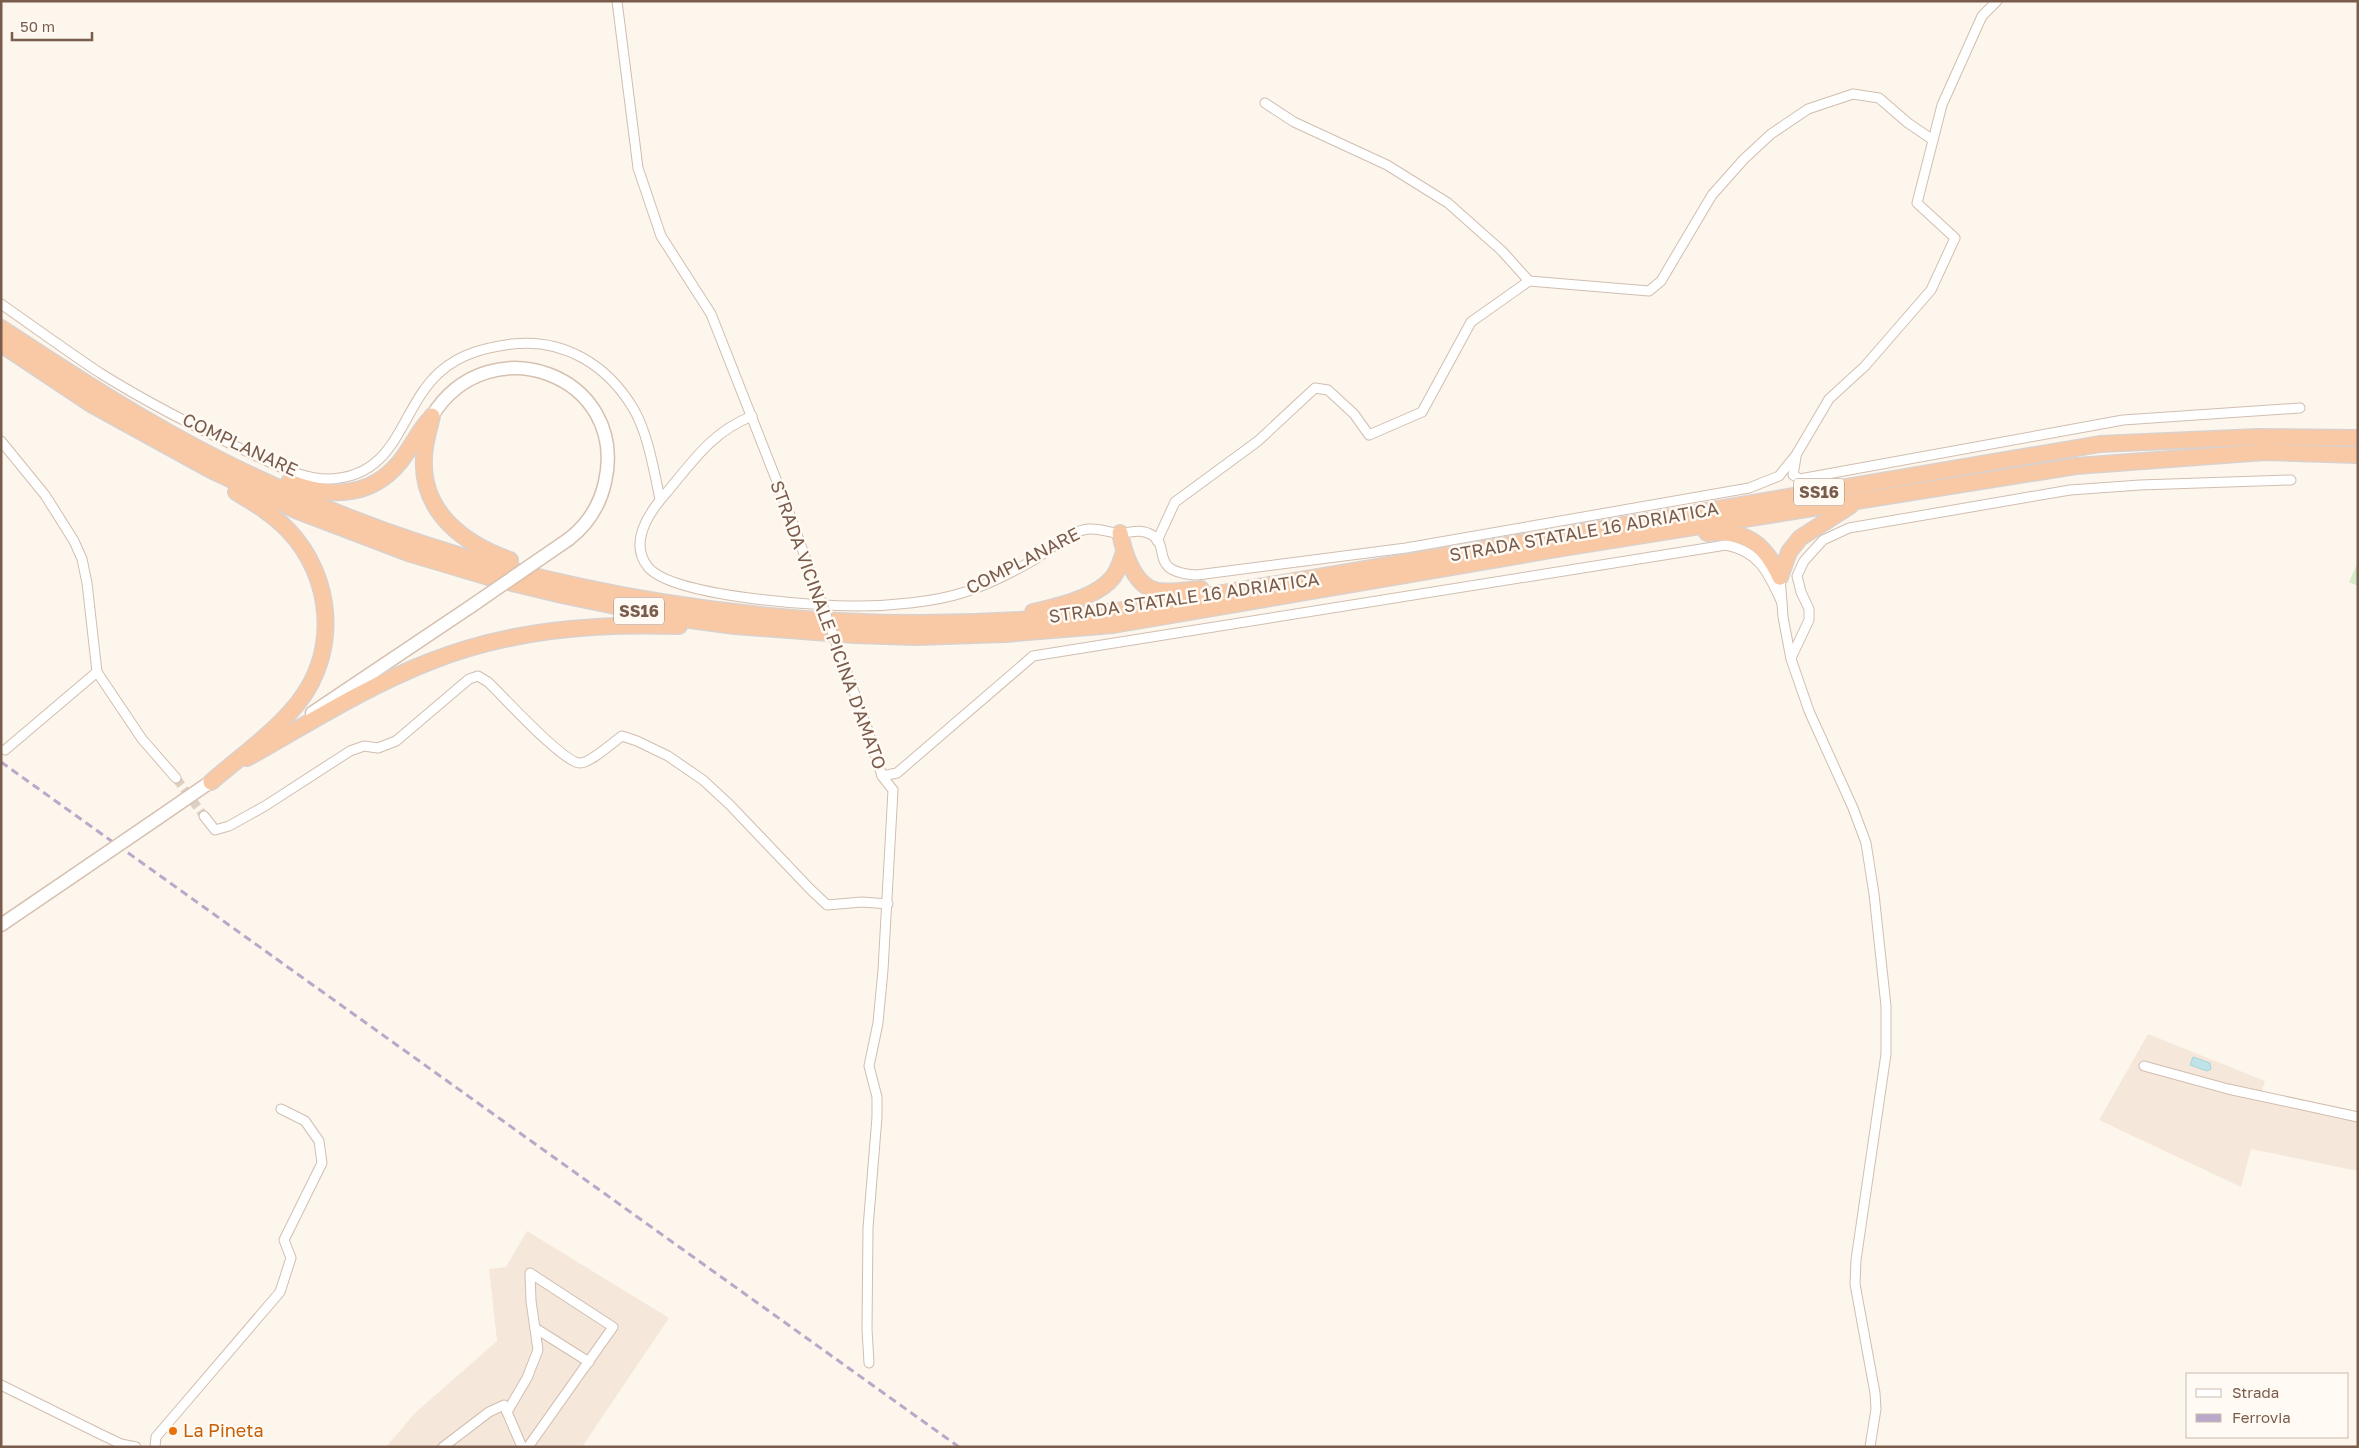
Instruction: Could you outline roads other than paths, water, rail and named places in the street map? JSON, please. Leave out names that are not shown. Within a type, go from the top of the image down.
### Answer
[{"type":"highway","name":"STRADA STATALE 16 ADRIATICA","points":[[1,328],[117,404],[168,433],[286,491],[402,537],[519,571],[626,596],[707,609],[818,620],[897,624],[984,622],[1117,611],[1285,584],[2100,444],[2258,437],[2358,438]]},
{"type":"highway","name":"STRADA STATALE 16 ADRIATICA","points":[[1,344],[65,387],[126,424],[211,470],[268,498],[411,554],[488,577],[604,605],[684,619],[788,631],[855,635],[944,636],[1089,628],[1563,548],[2076,466],[2265,452],[2358,455]]},
{"type":"highway","name":"SS16","points":[[168,433],[302,487],[340,494],[364,488],[388,474],[400,462],[432,416]]},
{"type":"highway","name":"SS16","points":[[432,416],[425,447],[425,479],[436,509],[455,531],[476,545],[497,555],[626,596]]},
{"type":"highway","name":"SS16","points":[[126,424],[250,501],[283,525],[309,558],[323,593],[326,624],[323,649],[318,668],[305,692],[285,717],[211,782]]},
{"type":"highway","name":"SS16","points":[[1780,576],[1789,552],[1800,538],[1841,511],[1866,499]]},
{"type":"highway","name":"SS16","points":[[1676,531],[1700,534],[1722,532],[1751,539],[1763,549],[1780,576]]},
{"type":"highway","points":[[1120,533],[1124,552],[1141,582],[1148,588],[1158,591],[1285,584]]},
{"type":"highway","points":[[984,622],[1064,605],[1098,589],[1112,579],[1124,552]]},
{"type":"highway","name":"SS16","points":[[247,758],[369,691],[423,664],[470,648],[510,638],[561,629],[614,625],[788,631]]},
{"type":"main road","points":[[1,925],[569,539],[583,526],[596,507],[605,484],[608,460],[605,438],[597,417],[586,400],[574,387],[553,376],[530,368],[496,369],[477,375],[458,386],[447,396],[432,416]]},
{"type":"street","name":"STRADA VICINALE PICINA D'AMATO","points":[[618,1],[638,168],[661,236],[711,314],[787,507],[882,776],[893,790],[888,904],[878,1022],[870,1066],[877,1097],[877,1117],[868,1228],[867,1329],[869,1363]]},
{"type":"street","points":[[1933,140],[1908,123],[1879,98],[1853,94],[1808,109],[1771,134],[1744,159],[1712,195],[1661,281],[1649,291],[1529,280],[1471,322],[1422,412],[1369,435],[1354,414],[1328,390],[1315,388],[1258,441],[1175,502],[1157,541],[1162,559],[1168,567],[1183,574],[1197,575],[1406,548],[1749,488],[1779,476],[1796,454],[1829,399],[1866,366],[1931,290],[1955,238],[1917,203],[1942,105],[1982,16],[1997,1]]},
{"type":"street","points":[[1265,103],[1294,122],[1387,165],[1448,203],[1502,251],[1529,280]]},
{"type":"street","name":"COMPLANARE","points":[[1,304],[102,374],[175,415],[292,472],[329,479],[359,473],[388,452],[404,426],[417,398],[428,384],[459,357],[487,348],[520,343],[565,348],[583,356],[610,377],[634,410],[650,453],[660,499]]},
{"type":"street","points":[[1796,454],[1793,475],[1800,479],[2123,420],[2300,408]]},
{"type":"street","name":"COMPLANARE","points":[[752,416],[731,424],[710,441],[660,499],[644,524],[641,535],[643,554],[648,567],[662,577],[705,592],[858,606],[920,601],[964,592],[1030,562],[1069,536],[1089,529],[1120,533],[1133,530],[1152,535],[1157,541]]},
{"type":"street","points":[[1,440],[45,495],[78,550],[87,583],[97,672],[142,739],[176,778]]},
{"type":"street","points":[[1791,659],[1809,620],[1809,609],[1801,592],[1797,576],[1804,561],[1823,540],[1849,528],[2070,490],[2140,485],[2291,480]]},
{"type":"street","points":[[882,776],[897,774],[1033,656],[1726,545],[1745,550],[1759,561],[1770,576],[1782,604]]},
{"type":"street","points":[[1780,576],[1782,604],[1791,659],[1809,711],[1854,808],[1866,843],[1874,894],[1886,1006],[1886,1054],[1856,1260],[1855,1284],[1875,1393],[1876,1409],[1870,1447]]},
{"type":"street","points":[[5,750],[97,672]]},
{"type":"street","points":[[204,816],[215,830],[229,826],[265,806],[350,751],[364,746],[378,748],[396,741],[469,679],[478,676],[488,682],[554,748],[573,762],[588,762],[622,736],[637,740],[686,767],[730,805],[827,905],[862,902],[888,904]]},
{"type":"street","points":[[2144,1066],[2228,1089],[2358,1117]]},
{"type":"street","points":[[155,1447],[156,1437],[280,1292],[291,1258],[284,1240],[322,1163],[319,1141],[305,1121],[281,1109]]},
{"type":"street","points":[[507,1412],[527,1378],[538,1350],[530,1273],[614,1327],[528,1447]]},
{"type":"street","points":[[535,1328],[589,1362]]},
{"type":"street","points":[[1,1385],[98,1434],[121,1444],[136,1447]]},
{"type":"street","points":[[443,1447],[489,1412],[504,1405],[522,1447]]},
{"type":"water","points":[[2193,1057],[2210,1063],[2211,1069],[2207,1071],[2190,1065]]},
{"type":"tunnel","points":[[176,778],[204,816]]},
{"type":"railway","points":[[1,762],[959,1447]]},
{"type":"place","name":"La Pineta","points":[[173,1431]]}]
